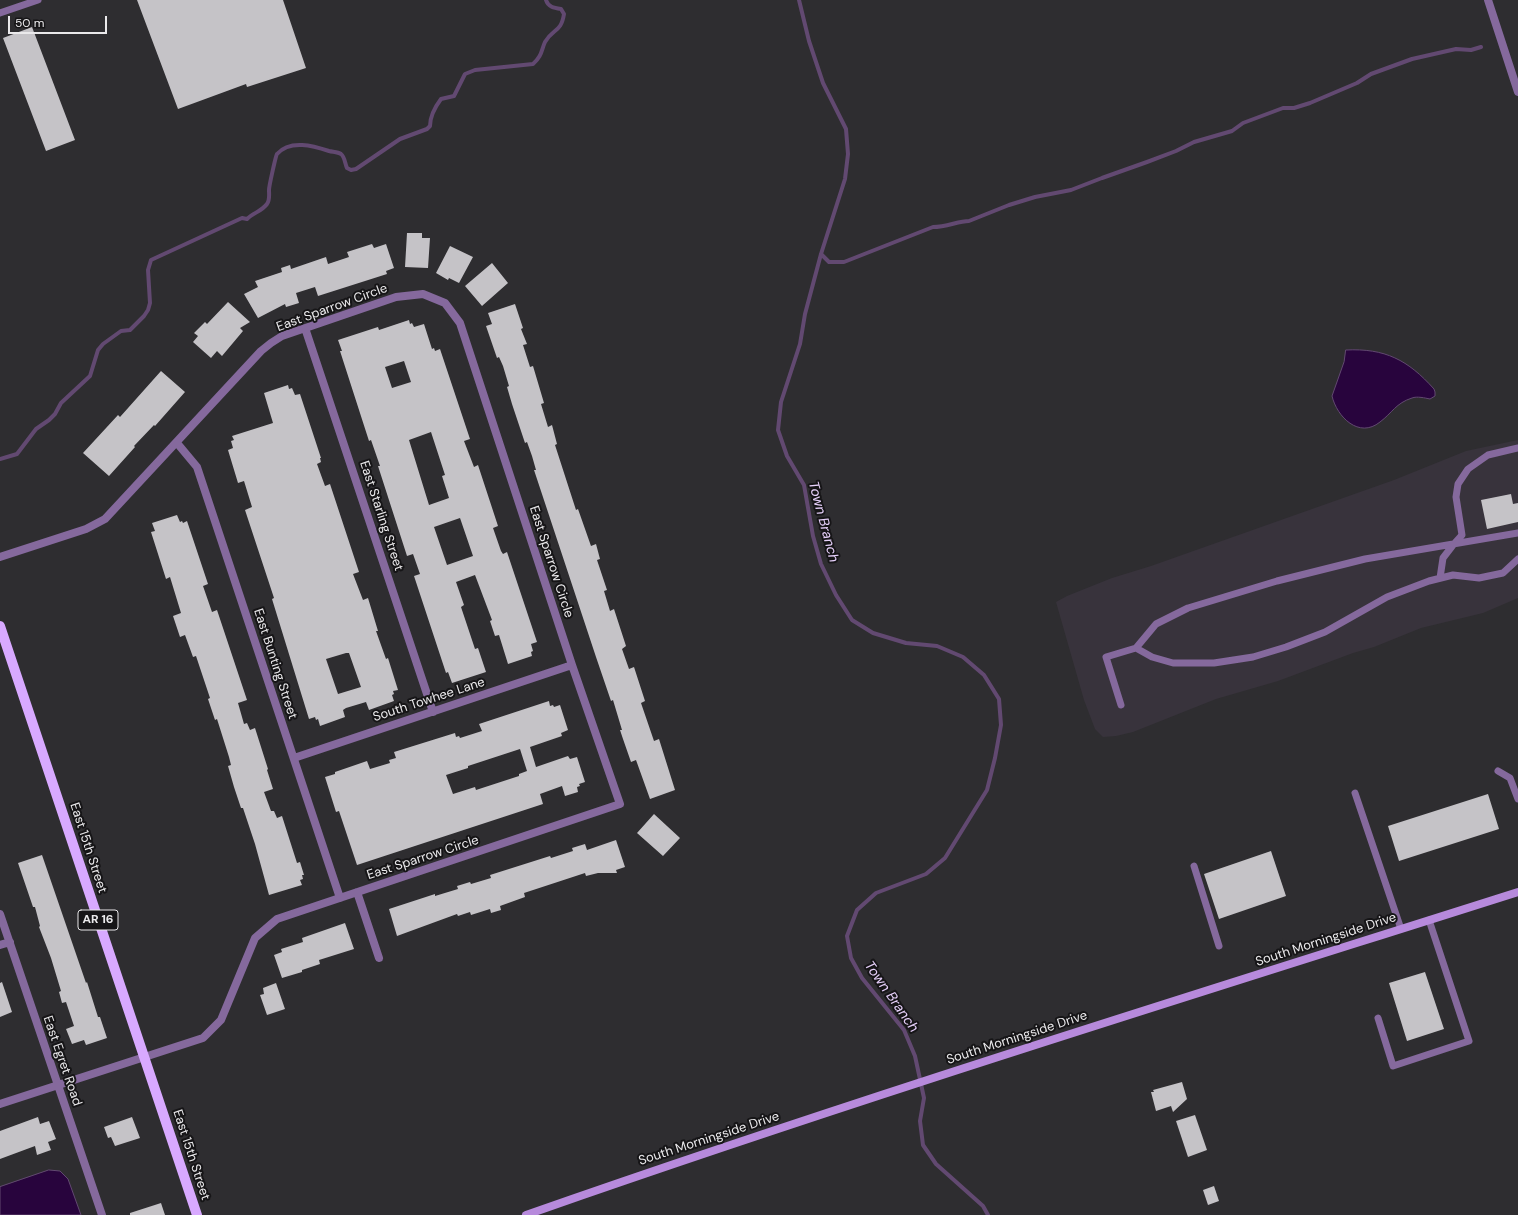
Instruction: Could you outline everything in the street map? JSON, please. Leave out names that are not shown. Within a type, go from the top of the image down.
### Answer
[{"type":"main road","name":"East 15th Street","points":[[0,626],[197,1215]]},
{"type":"street","points":[[1488,0],[1518,92]]},
{"type":"street","name":"East Sparrow Circle","points":[[0,557],[86,529],[105,519],[261,351],[282,336],[396,297],[423,294],[445,303],[460,323],[572,666],[620,804],[277,919],[255,938],[221,1020],[203,1038],[0,1104]]},
{"type":"street","name":"East Starling Street","points":[[305,328],[433,712]]},
{"type":"street","name":"East Bunting Street","points":[[176,443],[197,467],[340,898]]},
{"type":"street","name":"South Towhee Lane","points":[[294,758],[572,666]]},
{"type":"street","points":[[357,892],[380,958]]},
{"type":"street","name":"South Morningside Drive","points":[[526,1215],[688,1158],[1518,892]]},
{"type":"street","name":"East Egret Road","points":[[0,914],[102,1215]]},
{"type":"street","points":[[0,945],[10,942]]},
{"type":"lane","points":[[0,13],[38,0]]},
{"type":"lane","points":[[1440,578],[1444,558],[1462,535],[1456,497],[1458,484],[1468,469],[1488,455],[1518,448]]},
{"type":"lane","points":[[1121,705],[1106,657],[1136,648],[1156,624],[1188,608],[1277,581],[1365,559],[1518,533]]},
{"type":"lane","points":[[1136,648],[1152,657],[1173,663],[1214,663],[1253,657],[1286,647],[1325,632],[1387,597],[1429,581],[1453,575],[1479,578],[1503,572],[1518,559]]},
{"type":"lane","points":[[1498,771],[1510,778],[1518,800]]},
{"type":"lane","points":[[1355,793],[1401,929]]},
{"type":"lane","points":[[1194,866],[1219,946]]},
{"type":"lane","points":[[1378,1018],[1393,1066],[1469,1041],[1429,920]]},
{"type":"shaded area","points":[[1346,350],[1373,351],[1405,363],[1415,370],[1434,389],[1435,396],[1430,399],[1421,397],[1412,398],[1398,405],[1384,419],[1372,427],[1357,427],[1344,418],[1332,396],[1344,362]]},
{"type":"shaded area","points":[[1518,440],[1518,598],[1483,613],[1421,628],[1374,647],[1353,653],[1278,681],[1216,699],[1133,732],[1103,737],[1095,729],[1084,700],[1056,602],[1112,578],[1151,566],[1394,480],[1466,451]]},
{"type":"shaded area","points":[[49,1170],[60,1171],[68,1179],[81,1215],[0,1215],[0,1187]]},
{"type":"building","points":[[137,0],[283,0],[306,68],[247,87],[246,84],[178,109]]},
{"type":"building","points":[[32,27],[75,140],[46,151],[3,38]]},
{"type":"building","points":[[407,233],[422,233],[422,238],[430,238],[428,268],[405,267]]},
{"type":"building","points":[[372,244],[374,248],[386,244],[394,268],[386,271],[387,274],[318,296],[315,287],[296,293],[299,303],[286,307],[285,304],[258,318],[244,294],[258,287],[255,281],[282,272],[281,268],[290,265],[291,269],[326,257],[328,264],[349,257],[347,252]]},
{"type":"building","points":[[450,246],[473,257],[459,283],[449,278],[448,280],[436,273]]},
{"type":"building","points":[[492,263],[508,283],[482,306],[465,286]]},
{"type":"building","points":[[228,302],[250,322],[240,328],[243,331],[222,356],[217,351],[211,358],[193,342],[198,336],[194,333],[205,322],[207,324]]},
{"type":"building","points":[[515,304],[523,328],[521,329],[527,344],[523,345],[530,367],[533,366],[544,403],[541,404],[548,427],[552,425],[557,444],[555,445],[576,510],[578,509],[591,546],[596,544],[600,559],[597,560],[607,590],[604,591],[610,611],[614,609],[626,646],[622,649],[629,669],[634,667],[645,701],[641,703],[654,741],[659,739],[675,790],[650,799],[636,760],[631,762],[623,739],[620,730],[622,730],[613,700],[611,701],[534,470],[536,470],[532,456],[527,442],[525,443],[512,404],[507,387],[509,386],[503,366],[499,357],[497,358],[486,326],[492,324],[488,313]]},
{"type":"building","points":[[409,320],[410,324],[412,323],[414,327],[424,324],[432,349],[434,348],[435,351],[440,349],[470,439],[464,441],[474,467],[478,465],[498,526],[493,528],[501,551],[503,554],[507,552],[537,642],[531,644],[533,651],[531,652],[532,656],[508,664],[499,635],[495,636],[490,621],[492,620],[475,575],[456,582],[464,605],[461,607],[475,649],[478,648],[486,672],[452,683],[448,672],[446,673],[414,576],[420,574],[413,554],[407,556],[378,466],[380,466],[371,440],[369,441],[340,351],[342,351],[338,340],[378,327],[379,330]],"holes":[[[404,361],[411,382],[392,388],[385,367]],[[431,432],[445,475],[442,476],[449,498],[429,505],[409,440]],[[460,518],[473,556],[447,565],[434,527]]]},
{"type":"building","points":[[161,371],[185,392],[155,426],[154,425],[134,446],[135,447],[109,476],[83,453],[118,415],[120,417]]},
{"type":"building","points":[[288,385],[289,389],[292,388],[295,395],[300,394],[321,458],[321,462],[317,464],[325,486],[330,484],[359,572],[353,574],[363,600],[368,598],[378,631],[376,631],[386,659],[388,658],[398,690],[393,691],[394,694],[392,695],[394,701],[369,710],[366,702],[346,708],[343,710],[345,717],[320,726],[318,719],[316,720],[315,717],[309,719],[272,599],[274,598],[245,510],[252,507],[244,481],[238,483],[228,450],[233,448],[231,441],[234,440],[232,436],[273,423],[264,393]],"holes":[[[349,653],[361,687],[338,694],[326,659]]]},
{"type":"building","points":[[1511,494],[1513,504],[1518,503],[1518,522],[1487,529],[1481,500]]},
{"type":"building","points":[[177,515],[180,522],[182,521],[183,523],[187,521],[208,584],[203,586],[212,612],[217,610],[247,700],[238,703],[244,724],[247,723],[250,730],[255,728],[273,789],[264,792],[271,811],[274,811],[277,818],[282,816],[297,863],[300,862],[304,875],[302,875],[303,879],[300,880],[302,885],[269,895],[255,844],[234,787],[228,766],[231,765],[229,757],[217,719],[215,720],[208,699],[210,698],[196,656],[193,657],[185,635],[180,637],[173,616],[181,613],[170,577],[166,579],[151,532],[155,531],[152,523]]},
{"type":"building","points":[[549,701],[550,706],[553,705],[554,707],[560,705],[568,730],[561,733],[562,736],[530,747],[536,767],[568,756],[570,759],[577,757],[585,782],[579,784],[580,786],[577,787],[578,792],[565,796],[562,786],[540,794],[543,804],[357,865],[339,811],[336,812],[325,777],[367,761],[370,769],[390,763],[389,760],[396,758],[394,752],[455,733],[456,737],[459,736],[460,738],[482,731],[479,724]],"holes":[[[520,749],[527,771],[519,774],[519,776],[476,790],[475,787],[453,794],[446,775]]]},
{"type":"building","points":[[1488,794],[1499,829],[1399,861],[1388,826]]},
{"type":"building","points":[[654,814],[680,838],[663,856],[637,833]]},
{"type":"building","points":[[616,840],[625,867],[616,870],[617,873],[598,873],[586,876],[585,873],[524,893],[525,897],[500,906],[501,910],[491,913],[490,909],[471,915],[470,912],[458,916],[457,914],[397,936],[389,909],[435,894],[435,896],[458,889],[457,886],[470,882],[471,884],[491,878],[490,875],[550,856],[551,858],[573,851],[572,848],[585,844],[587,850]]},
{"type":"building","points":[[1271,851],[1286,896],[1219,919],[1204,874]]},
{"type":"building","points":[[42,855],[98,1017],[100,1017],[107,1038],[86,1045],[84,1040],[72,1044],[66,1029],[74,1026],[66,1002],[62,1003],[59,992],[61,991],[51,958],[39,927],[35,907],[33,907],[18,863]]},
{"type":"building","points":[[345,923],[354,949],[319,960],[320,964],[302,970],[302,972],[282,978],[274,955],[282,952],[281,949],[303,942],[302,938]]},
{"type":"building","points":[[1425,972],[1444,1029],[1407,1041],[1389,983]]},
{"type":"building","points":[[2,982],[12,1012],[0,1017],[0,983]]},
{"type":"building","points":[[276,983],[285,1009],[267,1015],[260,995],[264,994],[263,988]]},
{"type":"building","points":[[1182,1082],[1187,1099],[1173,1112],[1171,1106],[1156,1111],[1151,1092],[1154,1092],[1153,1090]]},
{"type":"building","points":[[1195,1115],[1207,1150],[1188,1157],[1176,1121]]},
{"type":"building","points":[[38,1117],[40,1124],[49,1121],[56,1139],[48,1142],[51,1150],[37,1155],[35,1146],[0,1159],[0,1131]]},
{"type":"building","points":[[132,1117],[140,1138],[115,1146],[111,1137],[108,1138],[104,1127]]},
{"type":"building","points":[[1214,1186],[1219,1201],[1208,1205],[1203,1190]]},
{"type":"building","points":[[161,1203],[165,1215],[130,1215],[130,1213]]},
{"type":"waterway","points":[[0,459],[17,454],[36,429],[49,420],[55,414],[61,403],[90,376],[98,350],[103,344],[121,331],[130,330],[144,316],[150,303],[148,270],[151,260],[242,218],[247,219],[267,204],[269,201],[269,187],[276,156],[282,149],[288,146],[302,145],[338,153],[343,157],[347,168],[351,170],[356,169],[400,139],[427,129],[430,126],[435,108],[441,99],[454,96],[465,74],[475,70],[533,64],[536,61],[540,56],[545,42],[551,34],[559,28],[564,14],[561,9],[550,6],[546,0]]},
{"type":"waterway","name":"Town Branch","points":[[799,0],[809,41],[823,83],[846,129],[848,154],[845,179],[821,254],[805,314],[800,344],[781,402],[778,430],[787,456],[804,485],[813,536],[821,564],[836,595],[852,620],[873,633],[906,643],[937,646],[963,657],[984,675],[999,699],[1001,725],[987,790],[945,858],[926,874],[876,893],[857,910],[847,936],[851,958],[862,978],[904,1030],[915,1056],[924,1098],[920,1121],[923,1145],[936,1164],[983,1206],[988,1215]]},
{"type":"waterway","points":[[821,254],[829,262],[844,262],[933,227],[969,221],[1009,205],[1035,197],[1071,190],[1176,151],[1194,142],[1232,131],[1243,123],[1283,108],[1294,108],[1310,103],[1357,83],[1371,74],[1412,59],[1456,49],[1471,50],[1481,47]]}]
